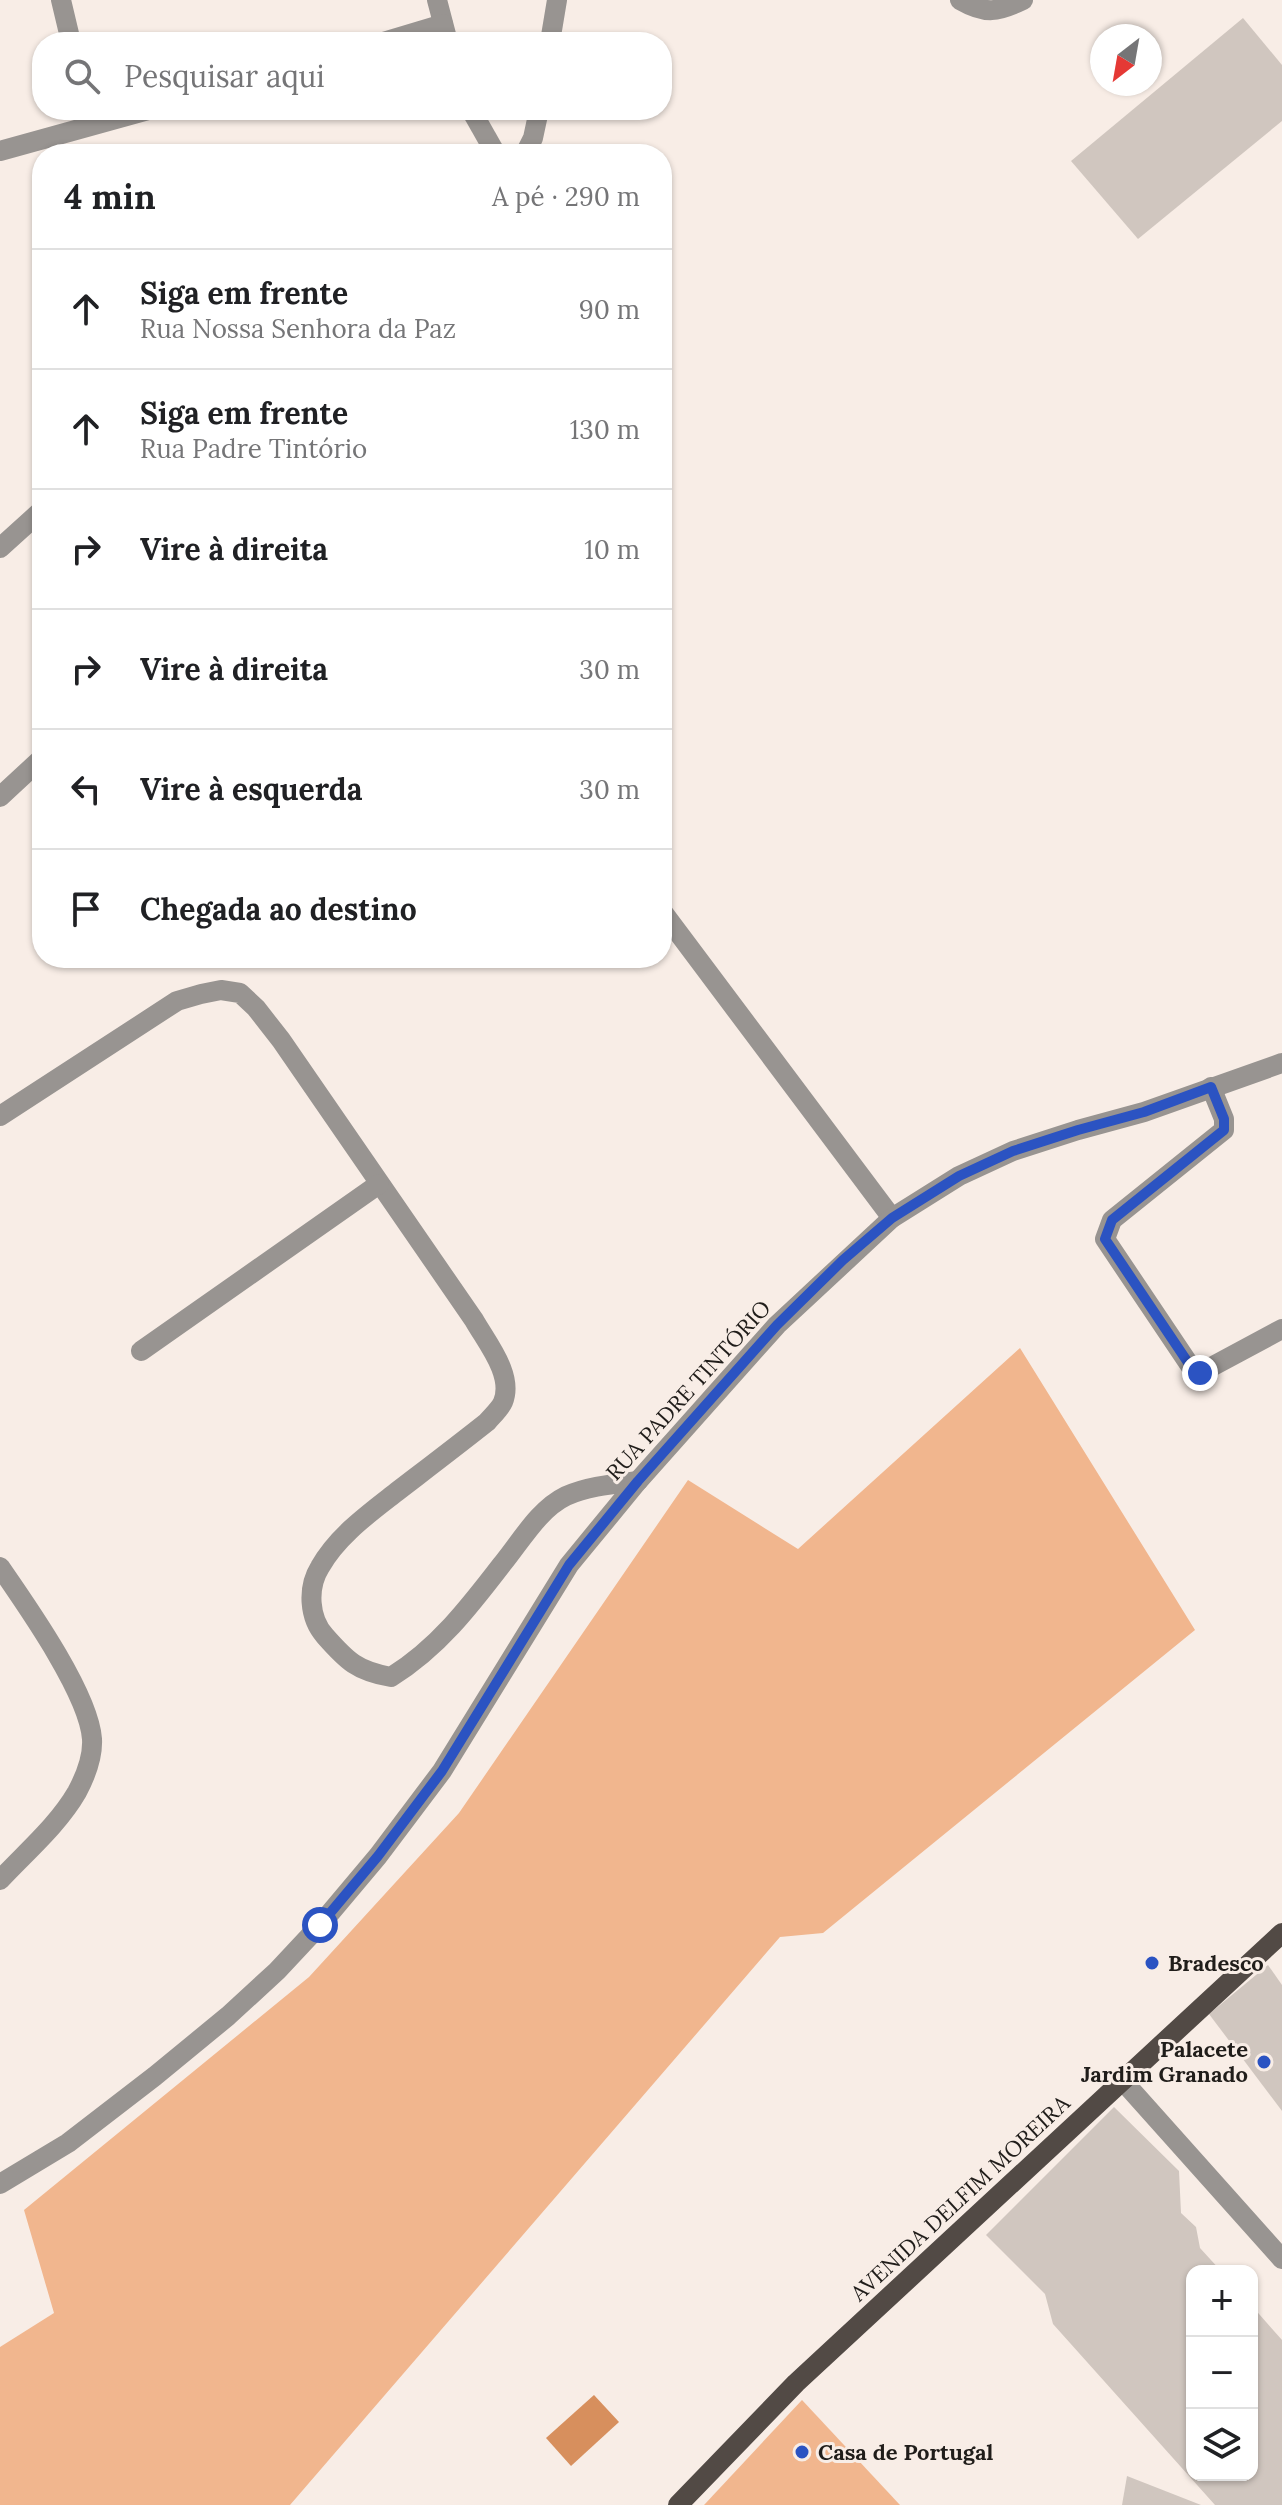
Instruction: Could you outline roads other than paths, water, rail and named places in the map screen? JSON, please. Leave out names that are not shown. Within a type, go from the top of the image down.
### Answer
[{"type":"main road","name":"AVENIDA DELFIM MOREIRA","points":[[678,2505],[796,2383],[1282,1933]]},
{"type":"street","points":[[61,0],[69,32]]},
{"type":"street","points":[[437,0],[446,32]]},
{"type":"street","points":[[552,32],[557,0]]},
{"type":"street","points":[[960,0],[976,9],[1000,11],[1023,0]]},
{"type":"street","points":[[0,151],[84,120]]},
{"type":"street","points":[[477,120],[490,144]]},
{"type":"street","points":[[530,144],[537,120]]},
{"type":"street","points":[[0,548],[32,519]]},
{"type":"street","points":[[0,797],[32,767]]},
{"type":"street","points":[[672,924],[892,1218]]},
{"type":"street","points":[[0,1116],[177,1001],[221,990],[240,993],[281,1040],[474,1320],[506,1381],[503,1403],[487,1422],[363,1519],[319,1568],[311,1593],[313,1613],[321,1631],[343,1657],[367,1673],[391,1677],[416,1662],[451,1629],[539,1517],[564,1497],[605,1485],[638,1481]]},
{"type":"street","name":"RUA PADRE TINTÓRIO","points":[[0,2184],[68,2143],[155,2076],[228,2016],[277,1971],[320,1925],[378,1856],[442,1771],[569,1565],[638,1481],[777,1325],[843,1260],[892,1218],[959,1176],[1013,1151],[1144,1112],[1282,1063]]},
{"type":"street","points":[[1211,1087],[1224,1119],[1224,1130],[1112,1220],[1105,1239],[1191,1367],[1200,1373],[1282,1329]]},
{"type":"street","points":[[141,1351],[379,1184]]},
{"type":"street","points":[[0,1567],[57,1656],[87,1715],[92,1741],[87,1771],[76,1794],[0,1880]]},
{"type":"street","points":[[1123,2081],[1282,2259]]},
{"type":"place","name":"Bradesco","points":[[1152,1963]]},
{"type":"place","name":"Palacete Jardim Granado","points":[[1264,2062]]},
{"type":"place","name":"Casa de Portugal","points":[[802,2452]]}]
